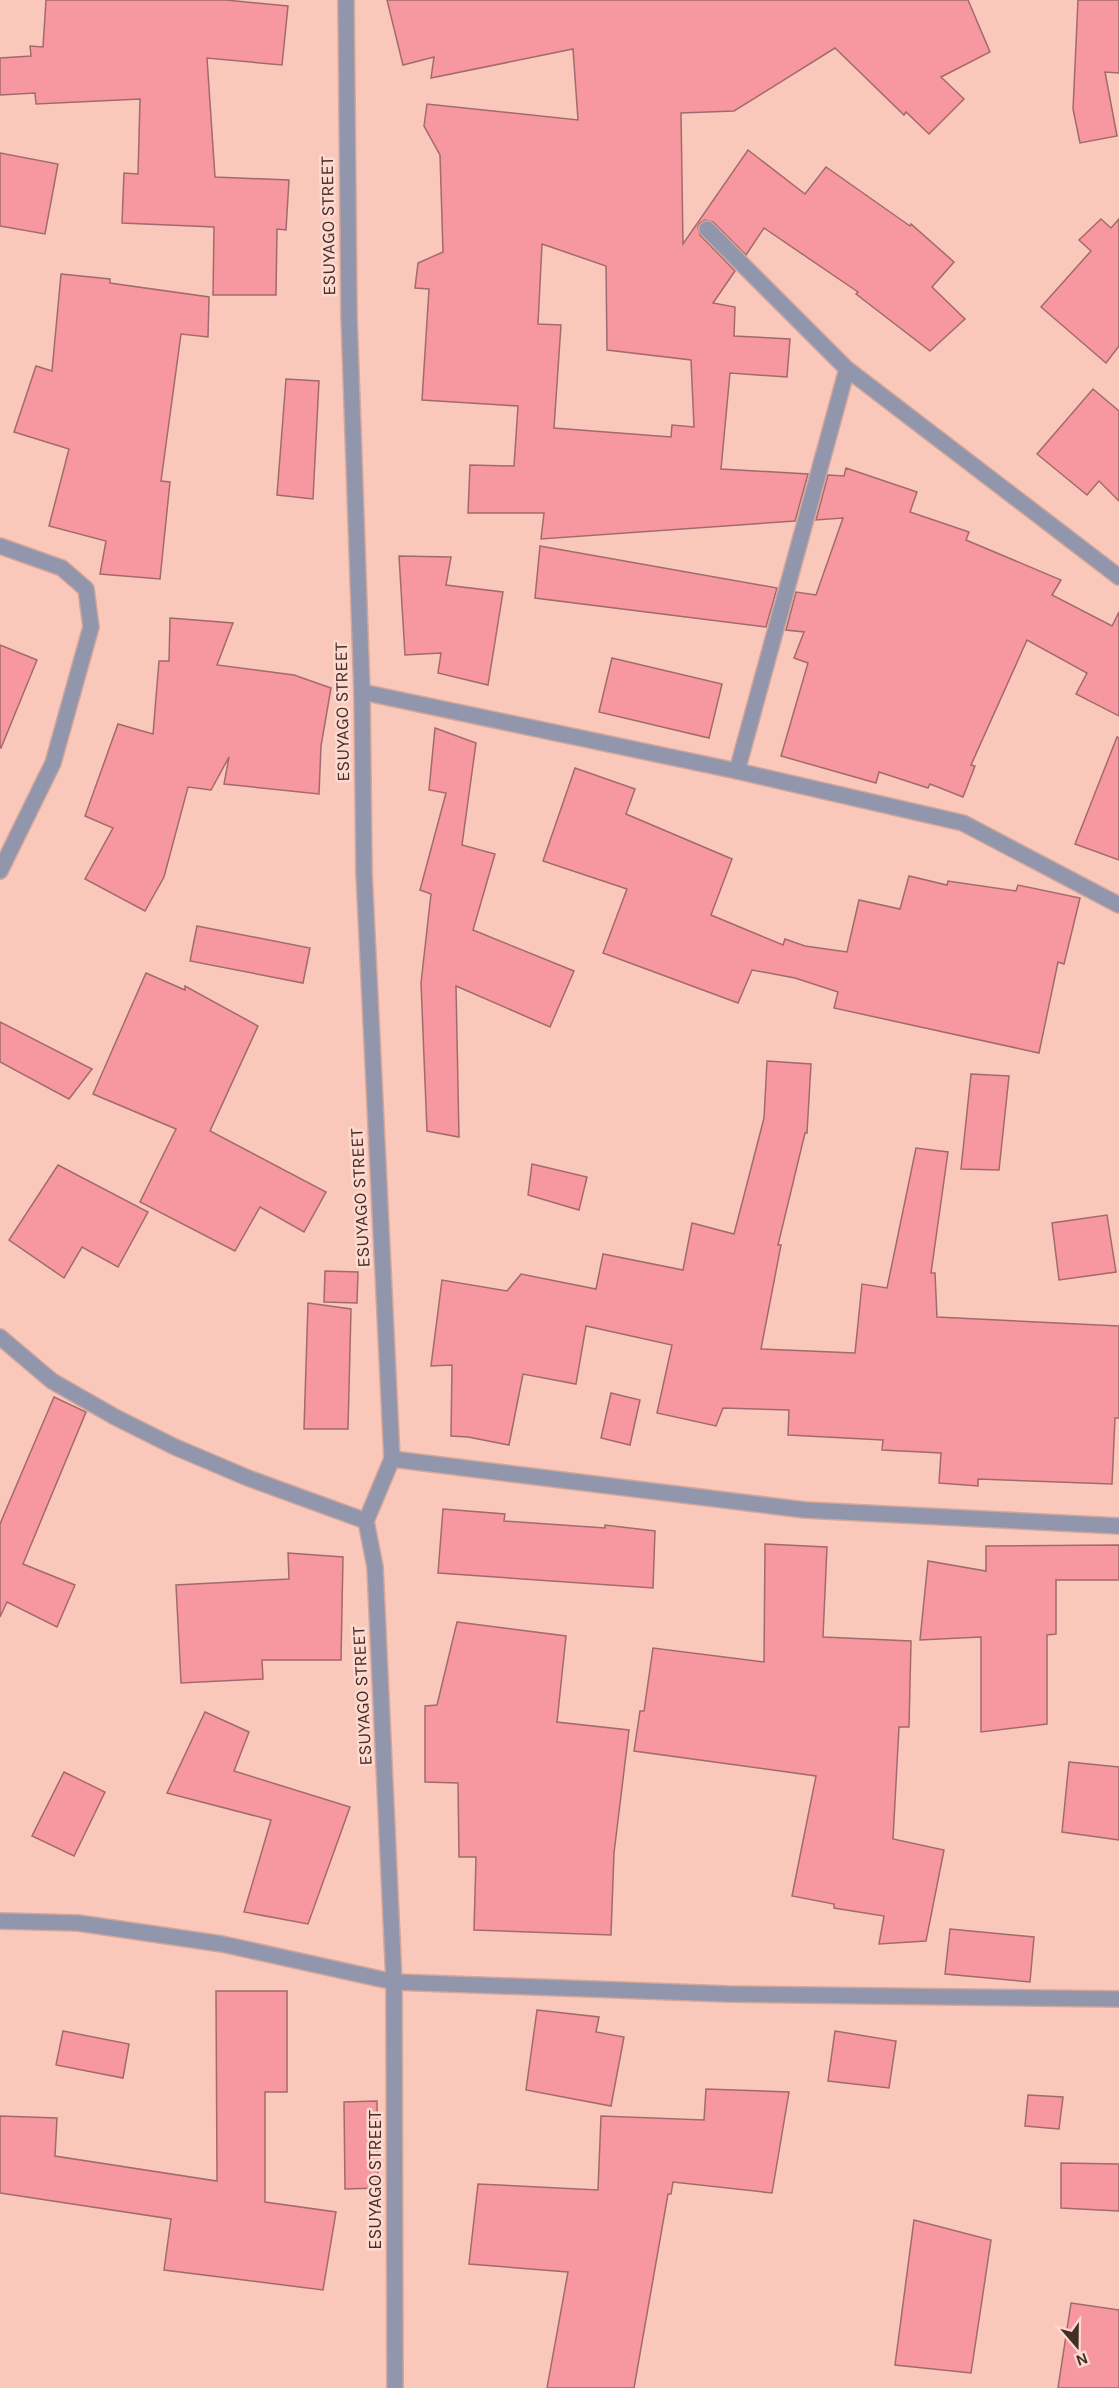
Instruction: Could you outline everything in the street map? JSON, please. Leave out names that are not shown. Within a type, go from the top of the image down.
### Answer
[{"type":"street","name":"ESUYAGO STREET","points":[[346,0],[349,316],[362,692],[364,884],[392,1459],[366,1521],[375,1567],[394,1982],[395,2388]]},
{"type":"street","points":[[707,229],[847,369],[1119,577]]},
{"type":"street","points":[[737,771],[847,369]]},
{"type":"street","points":[[0,546],[62,568],[86,590],[91,627],[53,763],[0,871]]},
{"type":"street","points":[[362,692],[737,771],[963,823],[1119,906]]},
{"type":"street","points":[[0,1337],[52,1381],[115,1417],[175,1447],[248,1478],[366,1521]]},
{"type":"street","points":[[392,1459],[805,1510],[1119,1526]]},
{"type":"street","points":[[0,1921],[78,1923],[222,1944],[394,1982],[728,1994],[1119,1999]]},
{"type":"building","points":[[46,0],[226,0],[288,6],[282,65],[207,58],[215,177],[289,180],[286,230],[277,229],[276,295],[213,295],[214,227],[122,223],[124,173],[138,174],[140,99],[36,104],[35,93],[0,95],[0,58],[31,56],[30,46],[43,47]]},
{"type":"building","points":[[387,0],[968,0],[990,52],[941,77],[964,99],[929,134],[906,112],[904,115],[835,48],[734,111],[681,113],[683,244],[748,150],[805,194],[826,167],[910,226],[911,224],[954,262],[932,287],[965,319],[930,351],[856,294],[858,292],[764,228],[746,255],[713,222],[705,220],[698,227],[700,235],[735,271],[713,303],[735,307],[734,336],[790,339],[787,377],[730,373],[721,469],[808,474],[795,521],[541,539],[544,513],[468,513],[470,465],[514,466],[518,406],[422,400],[429,289],[415,288],[418,263],[443,252],[440,155],[424,126],[427,104],[578,120],[573,49],[431,78],[434,57],[403,65]],"holes":[[[542,244],[606,266],[607,350],[691,360],[694,427],[672,425],[671,437],[554,428],[561,325],[538,324]]]},
{"type":"building","points":[[1078,0],[1119,0],[1119,73],[1105,72],[1117,136],[1080,143],[1073,109]]},
{"type":"building","points":[[0,153],[58,164],[45,234],[0,226]]},
{"type":"building","points":[[1101,219],[1111,228],[1119,219],[1119,346],[1106,363],[1041,307],[1091,251],[1079,240]]},
{"type":"building","points":[[61,274],[110,279],[110,283],[209,297],[208,337],[181,334],[161,481],[170,482],[160,579],[100,574],[106,541],[49,526],[69,449],[14,432],[36,366],[52,371]]},
{"type":"building","points":[[286,379],[319,381],[313,499],[277,495]]},
{"type":"building","points":[[1093,389],[1119,411],[1119,501],[1099,481],[1087,495],[1037,454]]},
{"type":"building","points":[[846,468],[917,492],[910,512],[969,532],[966,540],[1061,580],[1052,595],[1112,626],[1119,612],[1119,716],[1076,694],[1087,673],[1027,640],[971,765],[975,766],[963,797],[930,784],[928,788],[879,772],[876,783],[781,756],[808,663],[794,658],[804,632],[786,630],[796,592],[816,595],[843,518],[816,520],[828,475],[844,476]]},
{"type":"building","points":[[540,546],[777,588],[766,627],[535,598]]},
{"type":"building","points":[[399,556],[451,557],[446,585],[503,592],[488,685],[438,673],[441,653],[405,655]]},
{"type":"building","points":[[170,618],[233,623],[217,665],[294,675],[331,688],[321,746],[319,794],[224,784],[229,757],[211,790],[188,787],[164,877],[145,911],[85,879],[113,828],[85,816],[118,724],[153,734],[159,661],[169,661]]},
{"type":"building","points":[[0,645],[37,660],[1,748],[0,748]]},
{"type":"building","points":[[612,658],[722,684],[709,738],[599,712]]},
{"type":"building","points":[[435,728],[476,743],[462,845],[495,854],[473,930],[574,971],[550,1027],[456,986],[459,1137],[427,1131],[421,983],[431,894],[420,890],[446,793],[429,790]]},
{"type":"building","points":[[1117,737],[1119,738],[1119,860],[1075,844]]},
{"type":"building","points":[[575,768],[635,789],[626,814],[732,859],[711,915],[783,945],[785,939],[805,946],[847,952],[859,900],[900,909],[909,876],[947,885],[948,881],[1016,891],[1018,885],[1080,898],[1064,964],[1058,962],[1039,1053],[834,1008],[838,992],[795,978],[752,970],[738,1003],[603,953],[627,889],[543,861]]},
{"type":"building","points":[[197,926],[310,948],[303,983],[190,961]]},
{"type":"building","points":[[146,973],[185,990],[185,986],[258,1026],[210,1131],[326,1192],[304,1232],[260,1207],[235,1251],[140,1202],[176,1129],[93,1094]]},
{"type":"building","points":[[0,1022],[92,1069],[69,1099],[0,1062]]},
{"type":"building","points":[[767,1061],[811,1064],[807,1133],[805,1133],[778,1245],[781,1245],[761,1349],[855,1353],[862,1284],[887,1288],[916,1148],[948,1152],[931,1273],[935,1273],[937,1317],[1119,1326],[1119,1418],[1115,1418],[1112,1484],[978,1479],[978,1486],[939,1483],[941,1453],[882,1450],[883,1440],[788,1435],[789,1410],[723,1408],[716,1426],[657,1413],[672,1345],[586,1326],[576,1384],[523,1374],[509,1445],[451,1436],[452,1365],[431,1366],[442,1280],[507,1291],[521,1274],[596,1289],[603,1254],[683,1270],[692,1223],[734,1234],[764,1118]]},
{"type":"building","points":[[971,1074],[1009,1076],[999,1170],[961,1169]]},
{"type":"building","points":[[532,1164],[587,1177],[579,1210],[528,1195]]},
{"type":"building","points":[[58,1165],[148,1212],[118,1267],[82,1247],[64,1278],[9,1240]]},
{"type":"building","points":[[1107,1215],[1116,1272],[1059,1280],[1052,1223]]},
{"type":"building","points":[[325,1271],[358,1272],[357,1303],[324,1302]]},
{"type":"building","points":[[308,1303],[351,1309],[348,1429],[304,1429]]},
{"type":"building","points":[[611,1393],[640,1400],[630,1445],[601,1438]]},
{"type":"building","points":[[54,1397],[86,1412],[23,1564],[75,1585],[57,1627],[7,1602],[0,1617],[0,1524]]},
{"type":"building","points":[[443,1509],[505,1514],[504,1521],[605,1528],[605,1525],[655,1531],[653,1588],[438,1573]]},
{"type":"building","points":[[765,1544],[827,1547],[823,1637],[911,1641],[909,1727],[899,1727],[893,1839],[944,1850],[926,1941],[879,1944],[884,1916],[834,1908],[834,1904],[792,1896],[816,1776],[634,1751],[640,1711],[644,1711],[653,1648],[764,1662]]},
{"type":"building","points":[[1119,1545],[1119,1580],[1056,1580],[1056,1634],[1047,1635],[1047,1724],[981,1732],[981,1637],[920,1640],[928,1561],[986,1571],[986,1546]]},
{"type":"building","points":[[288,1553],[343,1557],[341,1660],[262,1660],[263,1679],[181,1683],[176,1585],[289,1579]]},
{"type":"building","points":[[457,1622],[566,1636],[557,1722],[629,1730],[614,1853],[611,1935],[474,1930],[476,1857],[459,1857],[458,1783],[425,1782],[425,1706],[437,1705]]},
{"type":"building","points":[[205,1712],[249,1732],[234,1771],[350,1807],[308,1924],[244,1912],[271,1820],[167,1793]]},
{"type":"building","points":[[1069,1762],[1119,1767],[1119,1840],[1062,1832]]},
{"type":"building","points":[[64,1772],[105,1792],[74,1856],[32,1836]]},
{"type":"building","points":[[950,1929],[1034,1937],[1030,1982],[945,1974]]},
{"type":"building","points":[[216,1991],[287,1991],[287,2092],[265,2092],[265,2202],[336,2212],[323,2290],[164,2270],[171,2219],[0,2193],[0,2116],[57,2118],[55,2156],[217,2181]]},
{"type":"building","points":[[537,2010],[599,2017],[596,2032],[624,2037],[611,2106],[526,2090]]},
{"type":"building","points":[[63,2031],[129,2044],[123,2078],[56,2065]]},
{"type":"building","points":[[835,2031],[896,2041],[889,2088],[828,2081]]},
{"type":"building","points":[[706,2089],[789,2092],[772,2193],[673,2182],[671,2194],[668,2194],[634,2388],[547,2388],[568,2272],[469,2264],[478,2184],[598,2190],[601,2116],[704,2120]]},
{"type":"building","points":[[1028,2095],[1063,2097],[1059,2129],[1025,2126]]},
{"type":"building","points":[[377,2101],[378,2188],[345,2189],[344,2102]]},
{"type":"building","points":[[1061,2163],[1119,2164],[1119,2211],[1061,2208]]},
{"type":"building","points":[[914,2220],[991,2240],[971,2373],[895,2365]]},
{"type":"building","points":[[1071,2303],[1119,2310],[1119,2388],[1058,2388]]}]
